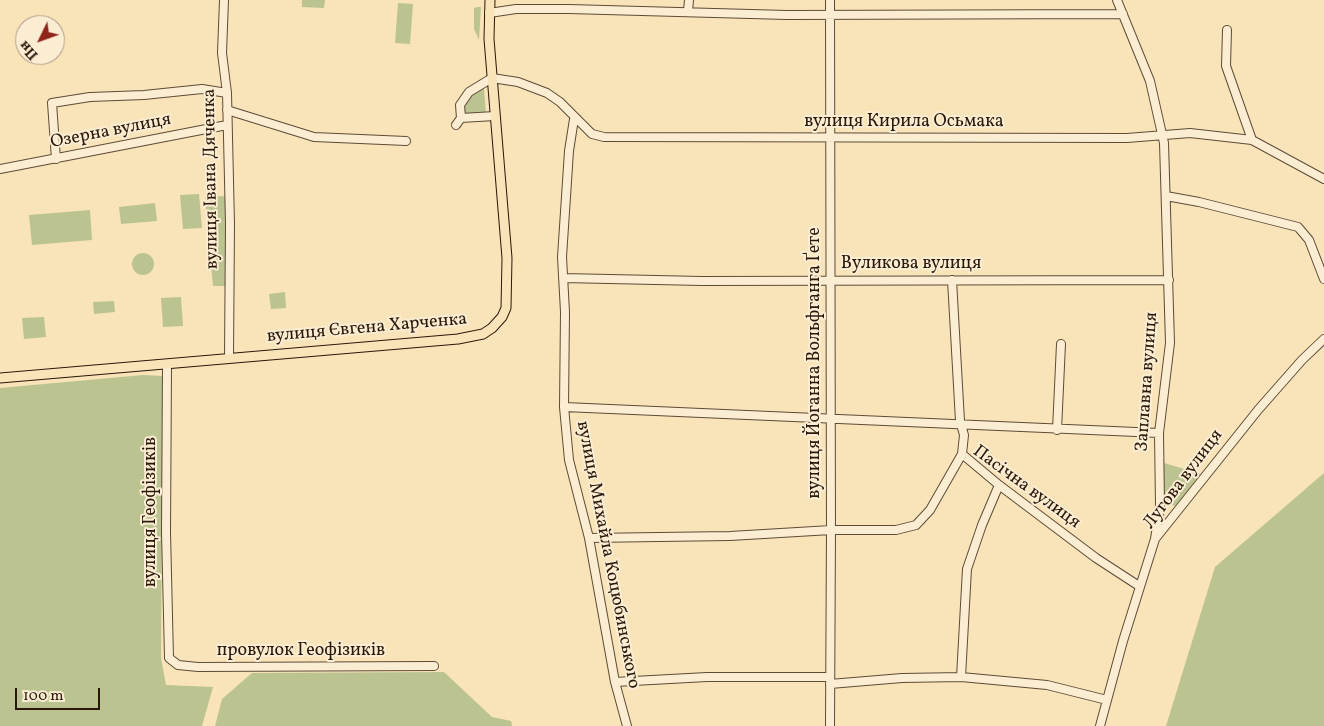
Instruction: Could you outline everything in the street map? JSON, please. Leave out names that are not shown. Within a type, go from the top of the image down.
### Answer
[{"type":"main road","name":"вулиця Євгена Харченка","points":[[0,378],[458,339],[483,334],[492,328],[502,317],[508,296],[507,258],[492,78],[490,0]]},
{"type":"street","name":"вулиця Івана Дяченка","points":[[224,0],[222,53],[227,92],[229,358]]},
{"type":"street","points":[[688,11],[689,0]]},
{"type":"street","name":"вулиця Йоганна Вольфганга Ґете","points":[[830,0],[830,726]]},
{"type":"street","name":"Заплавна вулиця","points":[[1117,0],[1150,81],[1163,134],[1170,343],[1158,433],[1160,506],[1156,539]]},
{"type":"street","points":[[489,13],[516,9],[830,15],[1123,14]]},
{"type":"street","points":[[1227,30],[1226,66],[1252,140]]},
{"type":"street","points":[[492,78],[468,92],[460,105],[459,121],[495,116]]},
{"type":"street","name":"вулиця Кирила Осьмака","points":[[492,78],[518,82],[547,93],[560,102],[574,119],[592,134],[604,137],[1127,138],[1190,133],[1252,140],[1324,180]]},
{"type":"street","points":[[56,159],[52,103],[90,97],[144,95],[202,89],[227,92]]},
{"type":"street","points":[[227,110],[314,137],[406,141]]},
{"type":"street","name":"вулиця Михайла Коцюбинського","points":[[574,119],[569,151],[562,257],[565,350],[564,407],[569,460],[589,538],[615,682],[626,726]]},
{"type":"street","name":"Озерна вулиця","points":[[0,169],[227,125]]},
{"type":"street","points":[[1166,196],[1199,202],[1298,227],[1309,240],[1324,279]]},
{"type":"street","name":"Вуликова вулиця","points":[[563,278],[702,281],[1169,280]]},
{"type":"street","points":[[952,280],[960,421],[962,426],[962,454]]},
{"type":"street","name":"Лугова вулиця","points":[[1100,726],[1139,586],[1156,539],[1258,410],[1302,360],[1324,339]]},
{"type":"street","points":[[1057,430],[1061,344]]},
{"type":"street","name":"вулиця Геофізиків","points":[[166,365],[166,532],[169,658]]},
{"type":"street","points":[[564,407],[830,418],[962,426],[1158,433]]},
{"type":"street","name":"Пасічна вулиця","points":[[589,538],[730,536],[831,530],[896,530],[916,525],[930,510],[962,454],[999,485],[1096,558],[1139,586]]},
{"type":"street","points":[[961,677],[967,569],[982,525],[999,485]]},
{"type":"street","name":"провулок Геофізиків","points":[[169,658],[178,665],[198,667],[434,666]]},
{"type":"street","points":[[615,682],[708,677],[830,680],[961,677],[1047,685],[1107,700]]},
{"type":"green space","points":[[302,0],[325,0],[324,8],[302,7]]},
{"type":"green space","points":[[398,3],[413,4],[410,44],[395,43]]},
{"type":"green space","points":[[481,7],[479,40],[474,29],[474,8]]},
{"type":"green space","points":[[484,89],[486,114],[465,116],[465,101],[473,92]]},
{"type":"green space","points":[[199,194],[202,228],[183,229],[180,195]]},
{"type":"green space","points":[[226,196],[226,286],[213,286],[205,197]]},
{"type":"green space","points":[[155,203],[157,221],[121,224],[119,207]]},
{"type":"green space","points":[[90,210],[92,240],[32,245],[29,215]]},
{"type":"green space","points":[[143,253],[151,256],[154,264],[151,272],[143,275],[135,272],[132,264],[135,256]]},
{"type":"green space","points":[[285,292],[286,308],[271,309],[269,294]]},
{"type":"green space","points":[[181,297],[183,326],[163,327],[161,298]]},
{"type":"green space","points":[[114,301],[115,312],[94,314],[93,302]]},
{"type":"green space","points":[[44,317],[46,337],[24,339],[22,318]]},
{"type":"green space","points":[[143,375],[163,376],[161,658],[166,685],[213,687],[202,726],[0,726],[0,388]]},
{"type":"green space","points":[[1161,462],[1201,474],[1175,506],[1163,502]]},
{"type":"green space","points":[[1324,473],[1324,726],[1166,726],[1215,567]]},
{"type":"green space","points":[[444,672],[492,717],[511,721],[512,726],[215,726],[222,699],[252,673]]}]
